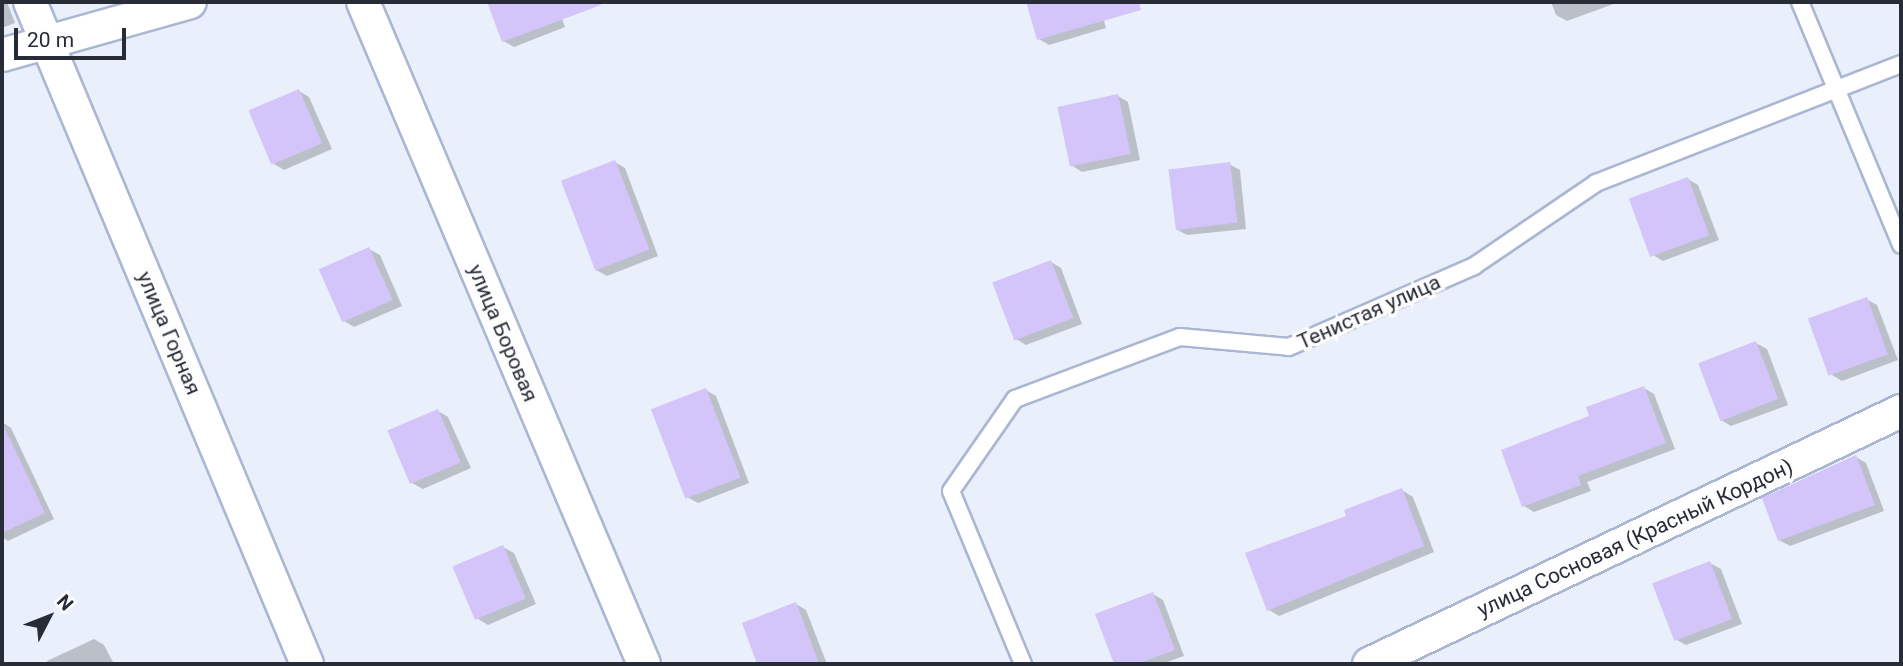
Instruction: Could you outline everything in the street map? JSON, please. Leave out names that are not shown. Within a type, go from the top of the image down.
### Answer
[{"type":"street","name":"улица Горная","points":[[30,2],[307,664]]},
{"type":"street","points":[[2,55],[46,39],[190,2]]},
{"type":"street","name":"улица Боровая","points":[[363,2],[643,664]]},
{"type":"street","name":"улица Сосновая (Красный Кордон)","points":[[1369,664],[1901,411]]},
{"type":"lane","points":[[1800,2],[1835,92],[1901,245]]},
{"type":"lane","name":"Тенистая улица","points":[[1023,664],[951,491],[1015,399],[1180,337],[1289,347],[1474,266],[1596,183],[1901,64]]},
{"type":"building","points":[[487,2],[600,2],[601,5],[502,42]]},
{"type":"building","points":[[1026,2],[1139,2],[1141,10],[1037,40]]},
{"type":"building","points":[[299,89],[322,143],[271,165],[248,110]]},
{"type":"building","points":[[1118,94],[1131,154],[1070,167],[1057,107]]},
{"type":"building","points":[[615,160],[649,250],[595,270],[561,181]]},
{"type":"building","points":[[1230,162],[1237,223],[1176,230],[1168,170]]},
{"type":"building","points":[[1688,177],[1709,235],[1650,257],[1629,199]]},
{"type":"building","points":[[369,247],[393,300],[342,322],[319,269]]},
{"type":"building","points":[[1051,260],[1073,318],[1014,340],[992,283]]},
{"type":"building","points":[[1867,297],[1888,354],[1829,376],[1808,319]]},
{"type":"building","points":[[1756,341],[1778,399],[1720,421],[1698,363]]},
{"type":"building","points":[[1644,386],[1666,443],[1578,476],[1581,485],[1522,507],[1501,450],[1589,416],[1586,407]]},
{"type":"building","points":[[706,388],[740,478],[685,499],[651,409]]},
{"type":"building","points":[[438,409],[461,462],[410,484],[387,430]]},
{"type":"building","points":[[2,422],[45,513],[2,533]]},
{"type":"building","points":[[1856,455],[1875,505],[1778,541],[1762,498]]},
{"type":"building","points":[[1402,488],[1424,546],[1267,611],[1245,553],[1346,516],[1344,510]]},
{"type":"building","points":[[503,545],[526,598],[475,620],[452,566]]},
{"type":"building","points":[[1710,561],[1732,619],[1674,641],[1652,583]]},
{"type":"building","points":[[1153,592],[1175,650],[1137,664],[1114,664],[1095,614]]},
{"type":"building","points":[[796,602],[819,664],[757,664],[742,623]]}]
